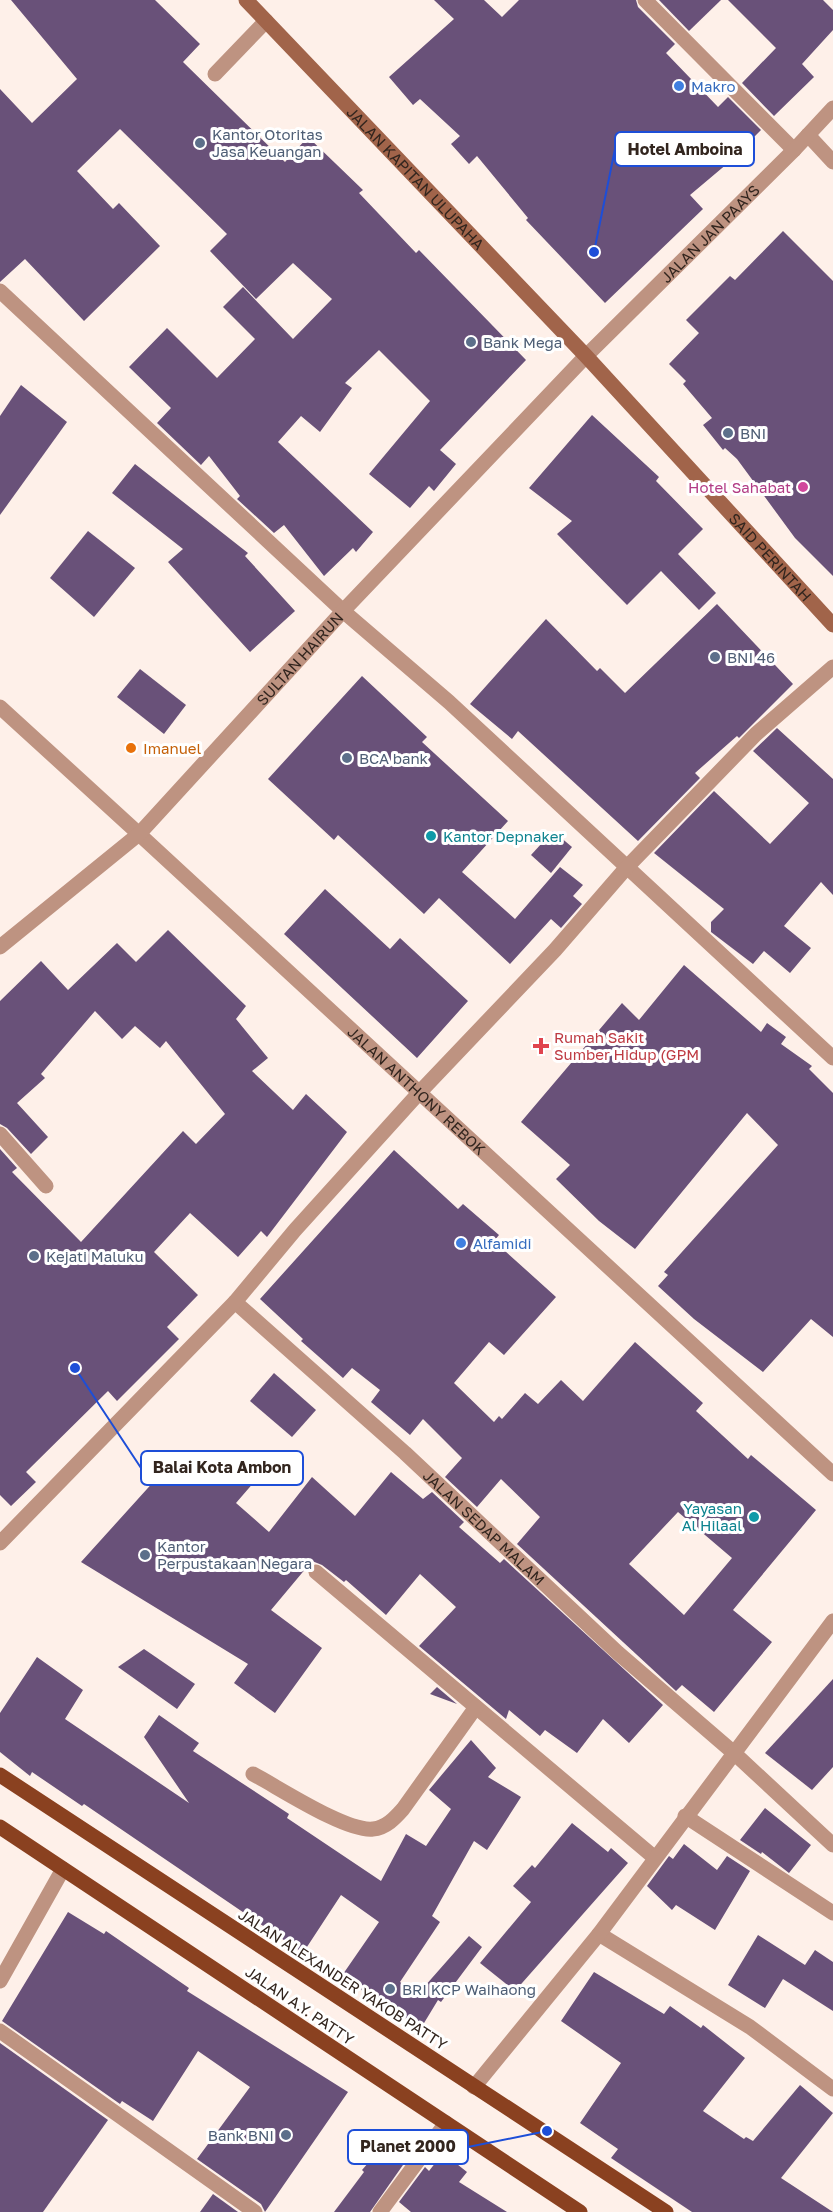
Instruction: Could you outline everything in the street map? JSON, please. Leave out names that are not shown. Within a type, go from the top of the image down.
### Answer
[{"type":"main road","name":"JALAN KAPITAN ULUPAHA","points":[[246,0],[586,356]]},
{"type":"main road","name":"SAID PERINTAH","points":[[586,356],[833,625]]},
{"type":"main road","name":"JALAN ALEXANDER YAKOB PATTY","points":[[0,1775],[666,2212]]},
{"type":"main road","name":"JALAN A.Y. PATTY","points":[[0,1827],[580,2212]]},
{"type":"street","points":[[645,0],[794,150]]},
{"type":"street","points":[[215,74],[266,21]]},
{"type":"street","name":"JALAN JAN PAAYS","points":[[586,356],[794,150],[833,108]]},
{"type":"street","points":[[808,135],[833,162]]},
{"type":"street","points":[[0,291],[343,611],[448,702],[833,1058]]},
{"type":"street","name":"SULTAN HAIRUN","points":[[0,947],[139,834],[343,611],[586,356]]},
{"type":"street","points":[[0,1543],[235,1302],[295,1230],[418,1094],[555,950],[627,867],[756,734],[833,667]]},
{"type":"street","name":"JALAN ANTHONY REBOK","points":[[0,707],[833,1474]]},
{"type":"street","points":[[0,1134],[46,1186]]},
{"type":"street","name":"JALAN SEDAP MALAM","points":[[235,1302],[405,1453],[618,1653],[734,1753],[833,1845]]},
{"type":"street","points":[[316,1572],[655,1858]]},
{"type":"street","points":[[474,2086],[599,1934],[833,1620]]},
{"type":"street","points":[[253,1774],[337,1820],[372,1829],[391,1822],[403,1809],[476,1707]]},
{"type":"street","points":[[685,1816],[833,1913]]},
{"type":"street","points":[[0,1981],[63,1869]]},
{"type":"street","points":[[599,1934],[750,2027],[833,2089]]},
{"type":"street","points":[[0,2031],[255,2212]]},
{"type":"street","points":[[380,2212],[446,2123]]},
{"type":"building","points":[[11,0],[155,0],[200,44],[183,62],[285,162],[308,137],[363,190],[359,193],[416,253],[419,250],[526,360],[440,450],[456,464],[434,491],[429,486],[410,508],[369,474],[430,401],[379,350],[345,383],[352,388],[320,432],[301,416],[278,442],[373,532],[356,552],[353,548],[324,576],[284,525],[274,533],[237,499],[240,496],[209,456],[201,465],[157,423],[171,408],[129,367],[167,328],[217,378],[255,339],[223,307],[243,287],[293,339],[332,299],[293,263],[256,299],[210,251],[227,234],[120,129],[77,171],[113,209],[119,203],[160,246],[84,321],[25,259],[0,282],[0,89],[32,123],[77,79]]},
{"type":"building","points":[[434,0],[484,0],[502,17],[519,0],[636,0],[638,7],[675,44],[666,53],[718,107],[728,97],[761,130],[751,140],[753,142],[690,195],[703,209],[605,303],[526,220],[528,218],[477,156],[469,164],[451,144],[460,136],[420,99],[413,105],[389,77],[454,19]]},
{"type":"building","points":[[659,0],[721,0],[689,31]]},
{"type":"building","points":[[728,0],[823,0],[833,10],[833,30],[802,64],[814,77],[774,116],[742,83],[776,48]]},
{"type":"building","points":[[783,231],[833,281],[833,576],[795,538],[737,459],[725,448],[723,450],[703,425],[712,418],[683,384],[686,381],[669,364],[699,333],[686,320],[730,276],[735,280]]},
{"type":"building","points":[[21,385],[67,422],[0,515],[0,416]]},
{"type":"building","points":[[592,415],[659,477],[656,481],[703,529],[678,554],[716,593],[699,610],[661,571],[627,605],[557,534],[572,521],[529,488]]},
{"type":"building","points":[[135,464],[248,553],[245,556],[295,611],[250,652],[168,562],[183,549],[112,493]]},
{"type":"building","points":[[88,531],[135,568],[94,617],[50,578]]},
{"type":"building","points":[[717,604],[793,684],[739,738],[737,736],[695,773],[700,778],[638,841],[518,731],[512,739],[470,704],[546,619],[597,671],[600,668],[625,693]]},
{"type":"building","points":[[140,669],[186,705],[164,734],[117,697]]},
{"type":"building","points":[[362,676],[427,737],[422,742],[508,821],[462,872],[515,919],[560,867],[583,885],[573,896],[582,904],[561,928],[551,919],[510,964],[439,898],[424,914],[338,835],[334,840],[268,779]]},
{"type":"building","points":[[777,728],[833,779],[833,895],[821,882],[784,926],[811,948],[790,973],[764,951],[753,964],[711,932],[711,922],[724,909],[654,853],[714,791],[770,844],[809,803],[753,751]]},
{"type":"building","points":[[553,831],[572,847],[551,873],[531,855]]},
{"type":"building","points":[[325,889],[390,949],[400,938],[468,1001],[417,1058],[284,934]]},
{"type":"building","points":[[168,930],[246,1006],[236,1019],[268,1058],[252,1071],[293,1110],[306,1094],[347,1132],[267,1237],[261,1231],[238,1257],[190,1213],[154,1252],[198,1295],[167,1327],[179,1339],[117,1401],[108,1391],[26,1472],[36,1482],[11,1506],[0,1495],[0,1149],[17,1168],[12,1172],[81,1242],[183,1131],[196,1144],[225,1114],[166,1041],[160,1048],[135,1026],[122,1039],[95,1011],[41,1074],[45,1078],[17,1103],[48,1137],[31,1154],[7,1128],[0,1124],[0,1001],[41,961],[68,990],[117,943],[136,962]]},
{"type":"building","points":[[684,965],[761,1032],[767,1023],[786,1037],[781,1044],[812,1066],[809,1069],[833,1093],[833,1337],[811,1319],[763,1372],[694,1319],[658,1286],[668,1275],[664,1272],[778,1145],[747,1113],[635,1249],[599,1221],[556,1179],[570,1165],[521,1122],[622,1003],[639,1020]]},
{"type":"building","points":[[394,1150],[458,1209],[463,1204],[499,1235],[494,1241],[556,1297],[504,1355],[489,1342],[454,1383],[494,1422],[499,1416],[502,1419],[525,1393],[538,1404],[561,1380],[583,1401],[635,1342],[703,1403],[696,1411],[748,1459],[751,1455],[816,1510],[733,1610],[772,1642],[714,1712],[682,1685],[676,1691],[517,1544],[540,1517],[501,1479],[477,1507],[445,1477],[462,1458],[423,1419],[410,1435],[371,1402],[380,1390],[352,1368],[343,1378],[301,1341],[303,1339],[260,1299]],"holes":[[[678,1512],[732,1558],[684,1615],[629,1564]]]},
{"type":"building","points":[[274,1373],[316,1410],[292,1437],[250,1401]]},
{"type":"building","points":[[223,1452],[255,1481],[236,1503],[269,1532],[312,1477],[355,1516],[391,1472],[423,1499],[432,1492],[464,1522],[459,1527],[500,1563],[504,1559],[663,1705],[629,1743],[603,1719],[577,1753],[545,1730],[540,1736],[509,1710],[506,1719],[419,1646],[456,1607],[420,1574],[386,1615],[346,1580],[344,1582],[322,1565],[312,1561],[271,1610],[322,1648],[275,1713],[234,1683],[248,1664],[81,1562],[175,1458],[200,1478]]},
{"type":"building","points":[[144,1649],[195,1684],[177,1709],[118,1667]]},
{"type":"building","points":[[37,1657],[83,1690],[65,1719],[189,1803],[144,1737],[159,1715],[199,1743],[193,1751],[289,1814],[287,1818],[381,1881],[406,1834],[426,1846],[451,1809],[429,1790],[471,1740],[496,1768],[488,1777],[521,1797],[487,1850],[474,1841],[432,1916],[440,1922],[400,1982],[417,1995],[469,1936],[482,1947],[441,2002],[438,2000],[421,2028],[341,1977],[379,1922],[341,1895],[303,1953],[84,1804],[82,1806],[32,1772],[30,1776],[0,1752],[0,1713]]},
{"type":"building","points":[[833,1679],[833,1767],[812,1790],[765,1753]]},
{"type":"building","points":[[437,1687],[457,1704],[430,1694]]},
{"type":"building","points":[[765,1808],[811,1845],[789,1873],[762,1852],[761,1854],[740,1840]]},
{"type":"building","points":[[572,1823],[608,1852],[611,1848],[628,1863],[515,1991],[480,1963],[531,1902],[513,1886],[532,1865],[535,1868]]},
{"type":"building","points":[[684,1844],[717,1870],[727,1856],[750,1871],[715,1930],[676,1905],[672,1910],[647,1886],[669,1856],[673,1859]]},
{"type":"building","points":[[68,1912],[104,1934],[106,1931],[189,1988],[187,1991],[348,2092],[265,2212],[261,2204],[197,2159],[250,2087],[198,2051],[153,2121],[122,2101],[120,2104],[2,2021]]},
{"type":"building","points":[[758,1935],[805,1965],[815,1950],[833,1962],[833,2011],[783,1979],[765,2008],[728,1985]]},
{"type":"building","points":[[594,1972],[664,2014],[670,2006],[701,2028],[703,2025],[745,2058],[703,2111],[744,2139],[746,2137],[753,2141],[800,2085],[833,2113],[781,2178],[833,2212],[692,2212],[611,2158],[618,2149],[580,2123],[621,2063],[561,2021]]},
{"type":"building","points":[[0,2043],[108,2120],[43,2212],[0,2212]]},
{"type":"building","points":[[390,2138],[410,2155],[370,2212],[334,2212],[364,2172],[362,2170]]},
{"type":"building","points":[[443,2153],[467,2172],[459,2182],[507,2212],[411,2212],[399,2202],[425,2167],[429,2171]]},
{"type":"building","points":[[213,2194],[238,2212],[200,2212]]},
{"type":"place","name":"Makro","points":[[679,86]]},
{"type":"place","name":"Kantor Otoritas Jasa Keuangan","points":[[200,143]]},
{"type":"place","name":"Hotel Amboina","points":[[594,252]]},
{"type":"place","name":"Bank Mega","points":[[471,342]]},
{"type":"place","name":"BNI","points":[[728,433]]},
{"type":"place","name":"Hotel Sahabat","points":[[803,487]]},
{"type":"place","name":"BNI 46","points":[[715,657]]},
{"type":"place","name":"Imanuel","points":[[131,748]]},
{"type":"place","name":"BCA bank","points":[[347,758]]},
{"type":"place","name":"Kantor Depnaker","points":[[431,836]]},
{"type":"place","name":"Rumah Sakit Sumber Hidup (GPM","points":[[541,1046]]},
{"type":"place","name":"Alfamidi","points":[[461,1243]]},
{"type":"place","name":"Kejati Maluku","points":[[34,1256]]},
{"type":"place","name":"Balai Kota Ambon","points":[[75,1368]]},
{"type":"place","name":"Yayasan Al Hilaal","points":[[754,1517]]},
{"type":"place","name":"Kantor Perpustakaan Negara","points":[[145,1555]]},
{"type":"place","name":"BRI KCP Waihaong","points":[[390,1989]]},
{"type":"place","name":"Planet 2000","points":[[547,2131]]},
{"type":"place","name":"Bank BNI","points":[[286,2135]]}]
